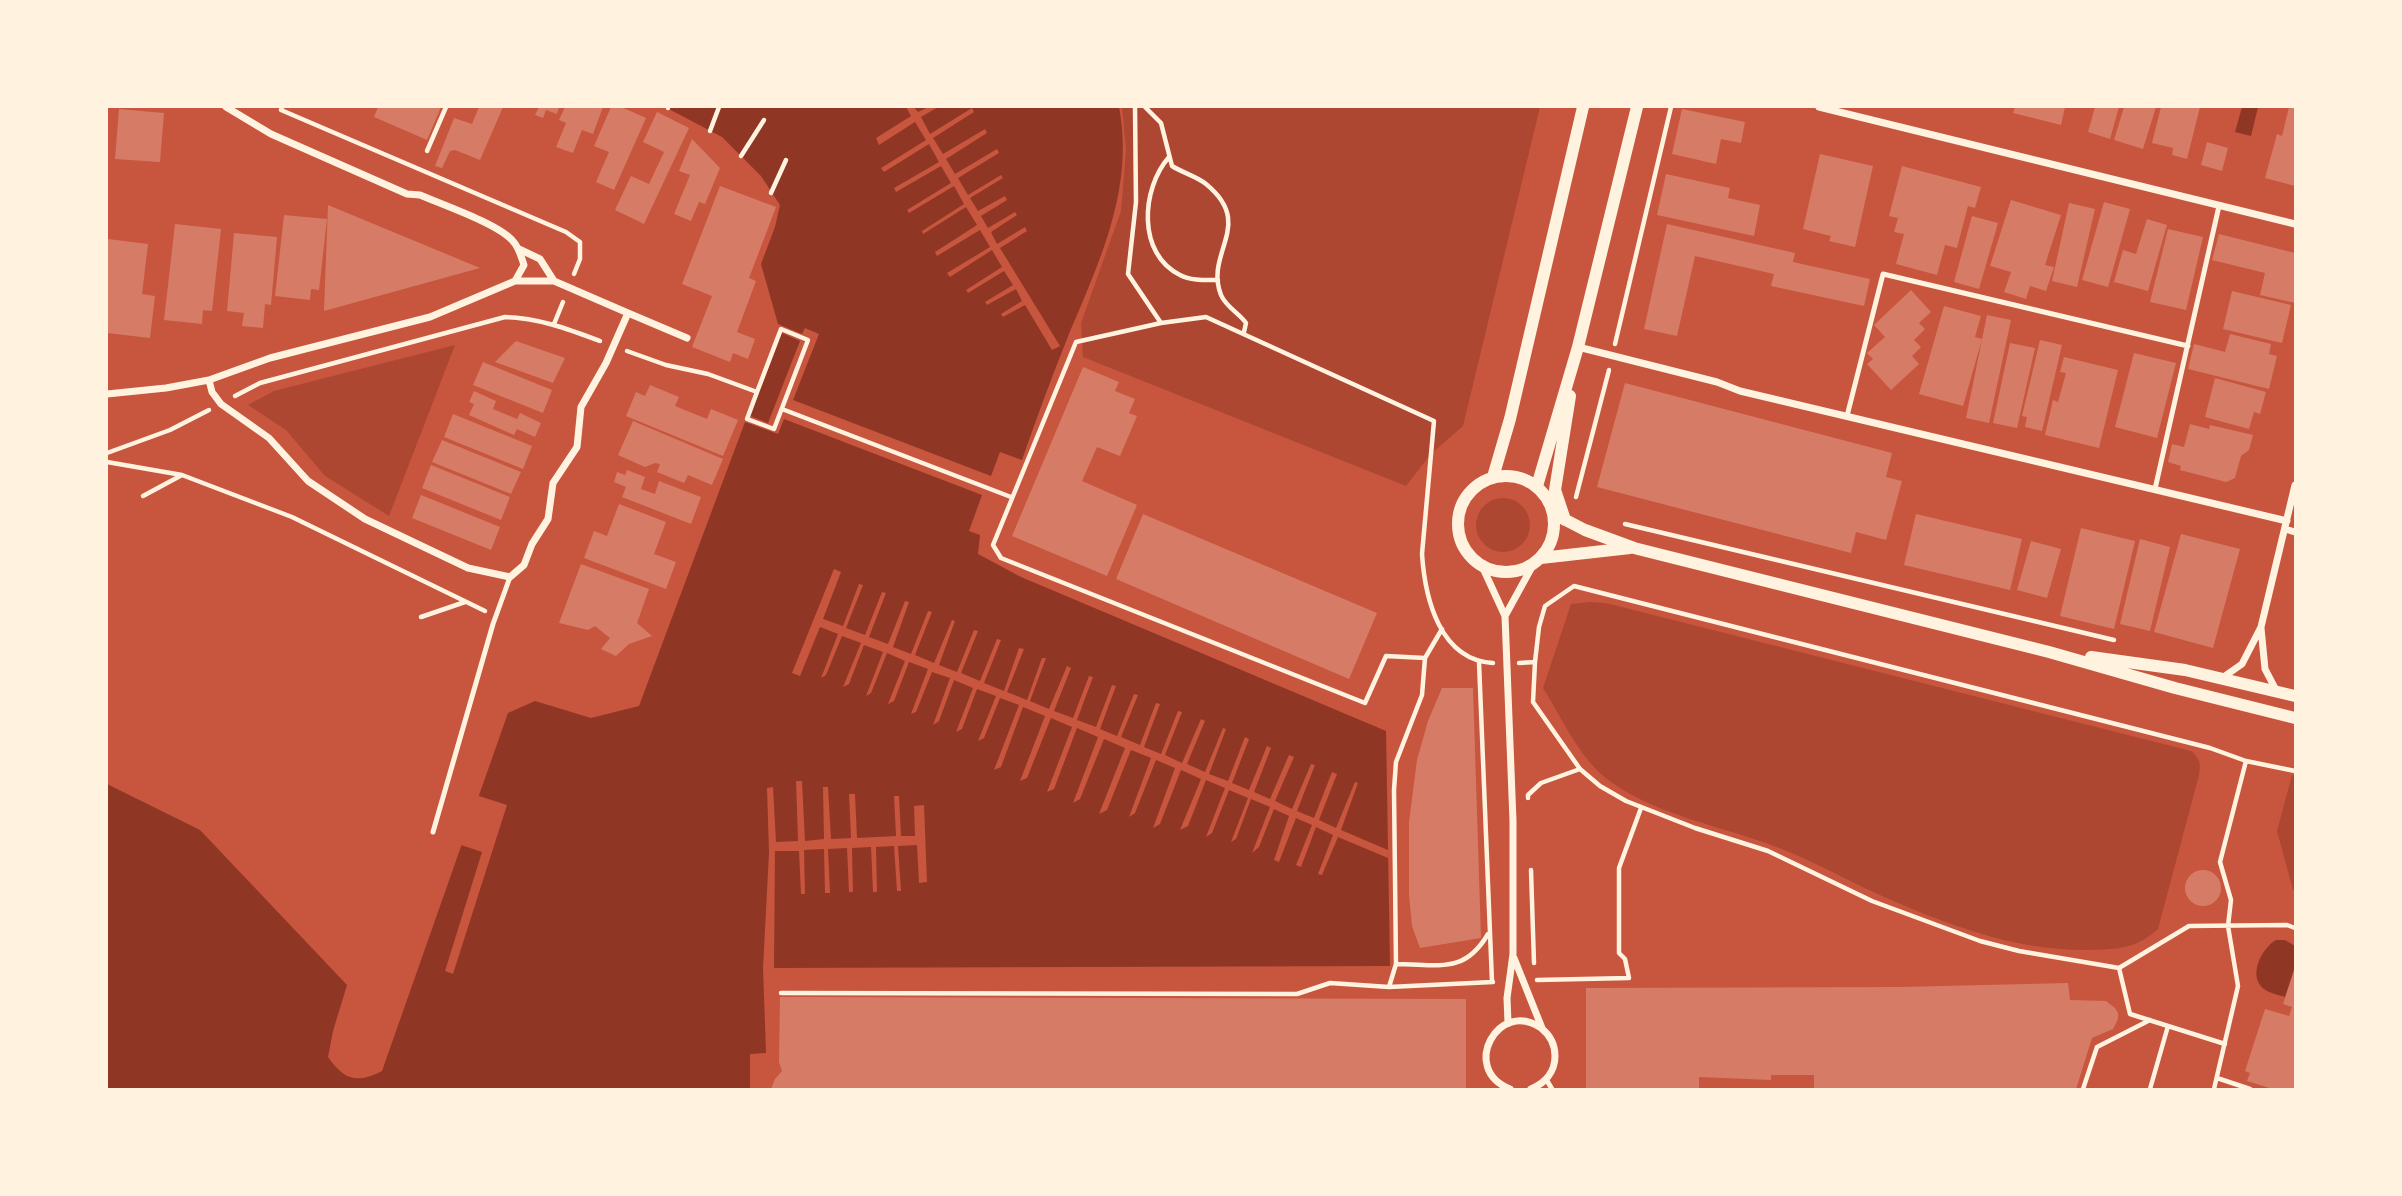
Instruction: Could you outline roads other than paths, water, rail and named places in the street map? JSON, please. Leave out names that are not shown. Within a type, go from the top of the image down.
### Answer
[{"type":"street","points":[[226,107],[271,134],[407,194],[421,195],[498,229],[519,249],[524,265],[515,281]]},
{"type":"street","points":[[1493,477],[1510,419],[1583,107]]},
{"type":"street","points":[[1537,486],[1578,347],[1637,107]]},
{"type":"street","points":[[1819,107],[2295,224]]},
{"type":"street","points":[[519,249],[540,260],[554,281]]},
{"type":"street","points":[[107,394],[209,380],[270,358],[430,317],[515,281],[554,281],[687,338]]},
{"type":"street","points":[[209,380],[212,392],[221,404],[269,438],[308,481],[365,519],[468,568],[510,577],[524,565],[532,544],[548,519],[553,483],[577,447],[581,407],[606,363],[628,313]]},
{"type":"street","points":[[1578,347],[1847,416],[2155,489],[2286,525],[2295,532]]},
{"type":"street","points":[[1505,616],[1564,515],[1555,491],[1578,347]]},
{"type":"street","points":[[1508,1023],[1507,998],[1513,954],[1513,821],[1505,616],[1482,566],[1464,548],[1458,523],[1468,494],[1493,477],[1516,477],[1537,486],[1550,503],[1585,530],[1634,548],[2049,652],[2175,688],[2295,718]]},
{"type":"street","points":[[2222,678],[2242,664],[2261,627],[2295,485]]},
{"type":"street","points":[[1482,566],[1494,571],[1508,572],[1520,570],[1537,561],[1634,548]]},
{"type":"street","points":[[2261,627],[2265,669],[2277,691]]},
{"type":"street","points":[[2049,652],[2185,670],[2295,696]]},
{"type":"street","points":[[1513,954],[1542,1029]]},
{"type":"street","points":[[1510,1089],[1495,1086],[1485,1054],[1495,1032],[1508,1023],[1526,1022],[1542,1029],[1549,1036],[1555,1053],[1555,1063],[1546,1079],[1531,1089]]},
{"type":"lane","points":[[2155,489],[2219,206]]},
{"type":"lane","points":[[1847,416],[1883,274],[2188,346]]},
{"type":"lane","points":[[433,832],[495,615],[510,577]]},
{"type":"lane","points":[[1546,1079],[1552,1089]]}]
